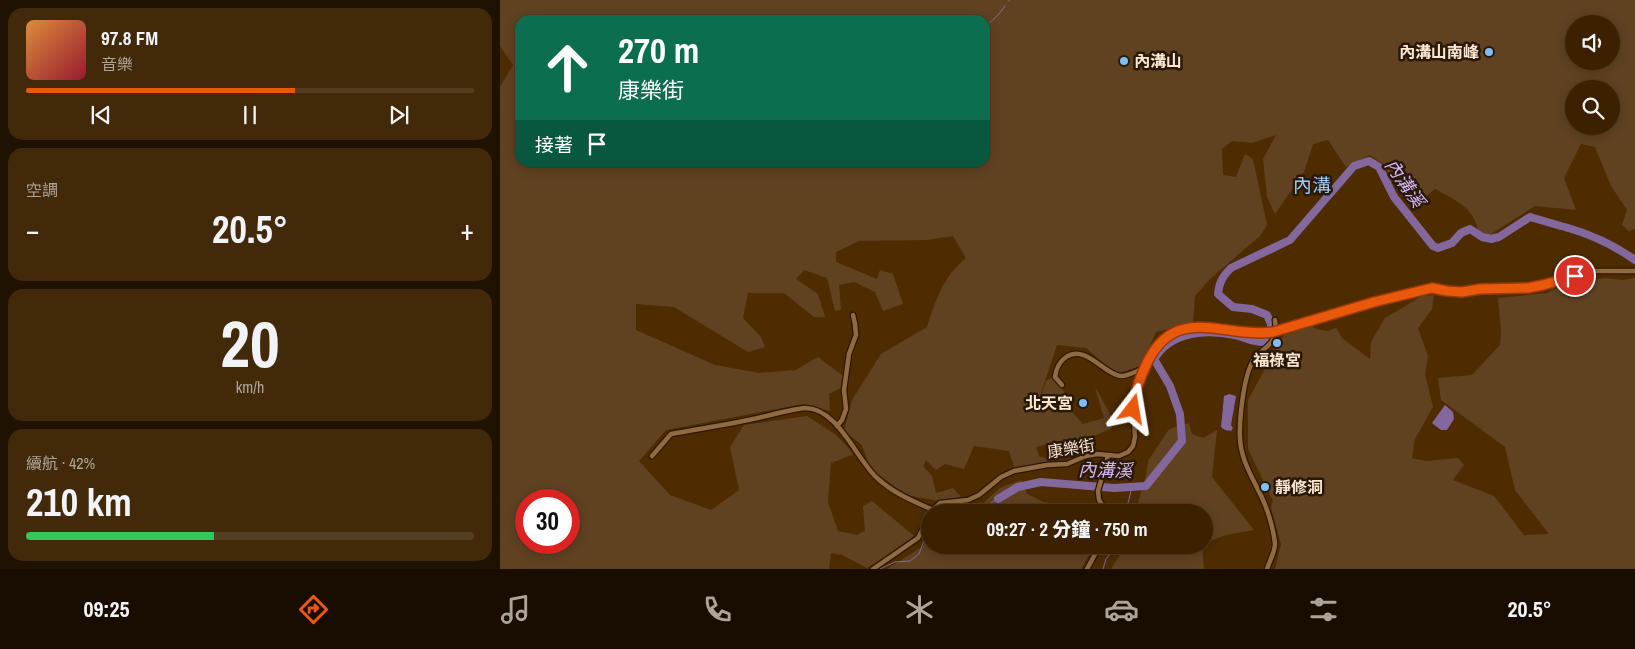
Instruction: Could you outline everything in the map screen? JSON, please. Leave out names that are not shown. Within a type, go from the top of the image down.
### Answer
[{"type":"street","points":[[1274,331],[1374,302],[1432,288],[1462,292],[1480,289],[1528,288],[1591,271],[1635,271]]},
{"type":"street","points":[[837,426],[842,420],[846,409],[844,390],[848,360],[851,346],[856,336],[853,315]]},
{"type":"street","points":[[1267,569],[1275,546],[1267,510],[1242,455],[1240,437],[1244,393],[1249,368],[1256,355],[1264,351],[1271,344],[1275,320]]},
{"type":"street","name":"康樂街","points":[[939,504],[968,500],[979,495],[1001,477],[1030,467],[1067,464],[1086,456],[1097,454],[1119,456],[1128,452],[1133,446],[1135,437],[1133,401],[1154,350],[1170,335],[1183,330],[1204,326],[1259,334],[1274,331]]},
{"type":"street","points":[[1062,385],[1055,377],[1056,368],[1062,359],[1070,354],[1076,353],[1089,358],[1117,375],[1122,376],[1146,367]]},
{"type":"street","points":[[652,456],[670,434],[738,423],[806,408],[822,413],[837,426],[856,449],[866,466],[878,479],[921,507]]},
{"type":"street","points":[[1102,504],[1098,491],[1108,456]]},
{"type":"street","points":[[873,569],[918,538],[921,532]]},
{"type":"street","points":[[1087,569],[1095,554]]},
{"type":"shaded area","points":[[500,0],[1635,0],[1635,229],[1629,231],[1622,225],[1627,210],[1611,186],[1595,147],[1581,144],[1564,178],[1576,210],[1535,206],[1488,236],[1478,232],[1473,217],[1468,210],[1435,189],[1415,206],[1402,195],[1390,179],[1385,165],[1370,155],[1346,167],[1328,140],[1313,144],[1304,172],[1275,214],[1267,197],[1263,159],[1276,135],[1252,143],[1232,141],[1222,149],[1223,175],[1236,177],[1245,154],[1253,159],[1267,225],[1260,236],[1211,278],[1195,296],[1193,323],[1156,332],[1141,366],[1116,374],[1086,348],[1057,345],[1039,399],[1045,400],[1041,396],[1046,381],[1053,377],[1063,389],[1069,409],[1083,424],[1104,418],[1095,387],[1113,419],[1111,429],[1083,440],[1065,440],[1036,447],[1039,456],[1049,459],[1050,462],[1014,467],[1009,451],[974,446],[964,469],[945,464],[936,470],[926,460],[923,466],[932,476],[936,493],[953,488],[961,497],[939,501],[906,495],[870,468],[862,445],[844,431],[852,400],[881,354],[927,327],[941,289],[951,273],[966,258],[953,236],[927,240],[859,241],[836,252],[836,262],[877,279],[880,270],[893,274],[903,304],[883,311],[875,292],[854,282],[839,285],[841,310],[835,311],[827,278],[804,270],[796,279],[818,294],[825,317],[814,317],[784,293],[748,293],[743,318],[761,337],[765,347],[748,352],[674,307],[636,304],[636,330],[715,365],[759,373],[796,370],[818,357],[843,376],[841,388],[829,394],[830,411],[803,404],[666,430],[639,461],[670,495],[711,510],[739,490],[730,447],[744,425],[807,416],[836,435],[854,454],[831,463],[828,502],[838,531],[857,535],[865,531],[863,506],[872,501],[914,536],[889,556],[867,568],[842,555],[831,553],[829,569],[500,569],[500,87],[513,65],[500,46]]},
{"type":"shaded area","points":[[1605,278],[1622,280],[1635,278],[1635,569],[1275,569],[1281,544],[1271,508],[1273,501],[1248,449],[1248,400],[1287,329],[1312,326],[1316,329],[1327,331],[1336,328],[1342,338],[1370,359],[1371,342],[1385,318],[1422,296],[1434,295],[1432,309],[1418,328],[1428,356],[1425,374],[1433,407],[1415,439],[1412,458],[1426,461],[1458,458],[1464,465],[1453,480],[1494,496],[1524,535],[1549,534],[1515,490],[1505,447],[1441,400],[1438,378],[1472,375],[1500,345],[1501,331],[1498,298],[1547,293],[1565,284]]},
{"type":"shaded area","points":[[1229,394],[1236,396],[1231,425],[1233,428],[1231,431],[1221,427],[1224,396]]},
{"type":"shaded area","points":[[1445,405],[1453,412],[1454,419],[1447,430],[1441,430],[1432,423]]},
{"type":"shaded area","points":[[1189,423],[1192,434],[1203,438],[1217,430],[1212,477],[1254,530],[1226,535],[1213,540],[1213,504],[1137,504],[1146,476],[1148,461],[1169,429]]},
{"type":"shaded area","points":[[1021,480],[1027,494],[1044,502],[1059,504],[982,504],[1000,488]]},
{"type":"shaded area","points":[[921,548],[921,554],[1090,554],[1081,569],[887,569]]},
{"type":"shaded area","points":[[1120,554],[1203,554],[1204,569],[1111,569]]},
{"type":"waterway","points":[[990,22],[1005,6]]},
{"type":"waterway","name":"內溝溪","points":[[1271,324],[1267,315],[1252,309],[1233,307],[1218,294],[1225,274],[1231,268],[1290,240],[1354,166],[1369,161],[1379,167],[1394,197],[1433,246],[1438,248],[1452,243],[1461,233],[1470,229],[1482,237],[1492,239]]},
{"type":"waterway","name":"內溝溪","points":[[1494,238],[1499,237],[1530,217],[1561,226]]},
{"type":"waterway","name":"內溝溪","points":[[1565,227],[1602,240],[1635,260]]},
{"type":"waterway","name":"內溝溪","points":[[998,499],[1018,487],[1041,482],[1114,488],[1146,486],[1182,441],[1180,414],[1170,386],[1154,359],[1161,350],[1179,338],[1190,334],[1212,332],[1265,342],[1269,337],[1271,327]]},
{"type":"waterway","points":[[1128,504],[1132,487]]},
{"type":"waterway","name":"內溝溪","points":[[989,504],[998,499]]},
{"type":"waterway","name":"內溝溪","points":[[880,569],[895,562],[910,561],[919,554],[921,548]]},
{"type":"waterway","points":[[1103,569],[1110,554]]},
{"type":"place","name":"內溝山南峰","points":[[1489,52]]},
{"type":"place","name":"內溝山","points":[[1124,61]]},
{"type":"place","name":"福祿宮","points":[[1277,343]]},
{"type":"place","name":"北天宮","points":[[1083,403]]},
{"type":"place","name":"靜修洞","points":[[1265,487]]},
{"type":"district","name":"內溝","points":[[1312,185]]},
{"type":"route","points":[[1133,409],[1133,401],[1138,386],[1154,350],[1170,335],[1192,327],[1204,326],[1259,334],[1273,332],[1300,322],[1432,288],[1462,292],[1480,289],[1528,288],[1575,276]]}]
